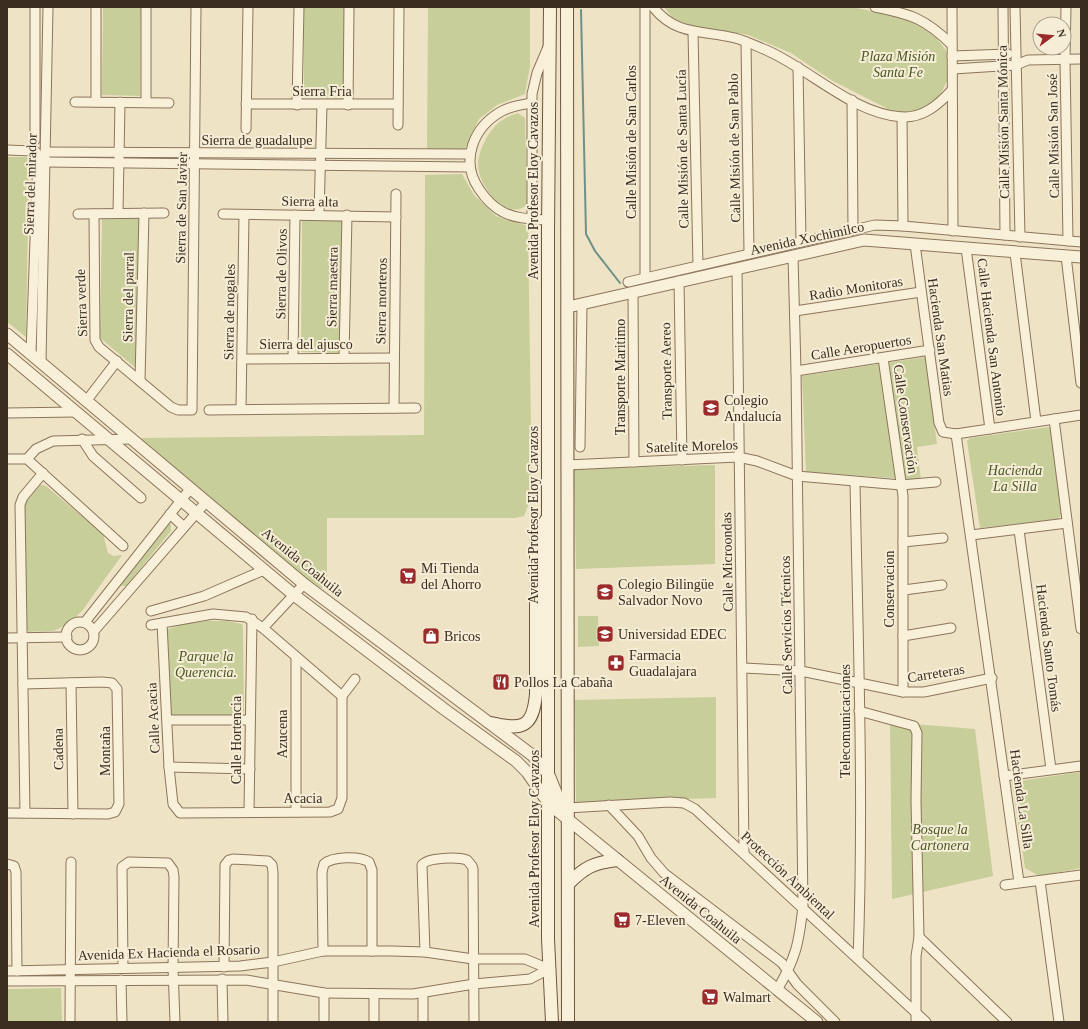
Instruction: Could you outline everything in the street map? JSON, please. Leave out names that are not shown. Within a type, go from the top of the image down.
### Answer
[{"type":"main road","name":"Avenida Profesor Eloy Cavazos","points":[[550,7],[548,517],[549,969],[552,1022]]},
{"type":"main road","points":[[568,7],[568,1017]]},
{"type":"main road","points":[[548,225],[568,226]]},
{"type":"main road","points":[[548,308],[568,307]]},
{"type":"main road","points":[[487,721],[513,728],[526,723],[534,711],[536,669],[536,543],[538,532],[548,517]]},
{"type":"main road","points":[[536,669],[549,704]]},
{"type":"main road","points":[[568,884],[580,872],[593,864],[617,860]]},
{"type":"main road","points":[[567,928],[559,956],[549,969],[562,989],[568,1017]]},
{"type":"street","name":"Sierra del mirador","points":[[35,7],[35,140]]},
{"type":"street","name":"Sierra del mirador","points":[[41,362],[45,162],[41,152],[47,55],[48,7]]},
{"type":"street","points":[[96,7],[96,102]]},
{"type":"street","points":[[146,7],[146,102]]},
{"type":"street","name":"Sierra de San Javier","points":[[192,410],[196,163],[196,7]]},
{"type":"street","points":[[246,129],[248,7]]},
{"type":"street","points":[[297,105],[299,7]]},
{"type":"street","points":[[348,105],[349,7]]},
{"type":"street","points":[[398,125],[400,7]]},
{"type":"street","name":"Calle Misión de San Carlos","points":[[645,7],[646,278]]},
{"type":"street","points":[[652,7],[666,21],[693,32],[718,35],[746,42],[782,57],[852,100],[881,112],[902,117],[929,111],[952,91]]},
{"type":"street","points":[[875,7],[900,10],[926,22],[952,45]]},
{"type":"street","points":[[952,7],[953,231]]},
{"type":"street","name":"Calle Misión Santa Mónica","points":[[1003,7],[1005,235]]},
{"type":"street","name":"Calle Misión Santa Mónica","points":[[1015,7],[1020,236]]},
{"type":"street","name":"Calle Misión San José","points":[[1067,8],[1065,60],[1068,240]]},
{"type":"street","name":"Calle Misión de Santa Lucía","points":[[693,32],[698,265]]},
{"type":"street","name":"Calle Misión de San Pablo","points":[[746,42],[749,253]]},
{"type":"street","points":[[532,219],[531,103],[537,72],[549,44]]},
{"type":"street","points":[[35,54],[47,55]]},
{"type":"street","points":[[952,56],[1003,54],[1016,55],[1028,60],[1065,60],[1081,58]]},
{"type":"street","points":[[953,69],[1016,65],[1028,60]]},
{"type":"street","points":[[798,67],[801,242]]},
{"type":"street","points":[[852,100],[853,230]]},
{"type":"street","points":[[75,102],[169,102]]},
{"type":"street","points":[[118,213],[120,102]]},
{"type":"street","points":[[531,103],[503,111],[493,117],[478,134],[470,154],[469,167],[476,184],[496,208],[515,216],[532,219],[548,225]]},
{"type":"street","name":"Sierra Fria","points":[[246,104],[398,104]]},
{"type":"street","points":[[319,214],[322,105]]},
{"type":"street","points":[[902,117],[903,226]]},
{"type":"street","name":"Sierra de guadalupe","points":[[7,150],[41,152],[196,154],[470,154]]},
{"type":"street","name":"Sierra del mirador","points":[[31,354],[38,156],[41,152]]},
{"type":"street","name":"Sierra de guadalupe","points":[[45,162],[469,167]]},
{"type":"street","name":"Sierra morteros","points":[[394,408],[396,194]]},
{"type":"street","points":[[78,214],[164,213]]},
{"type":"street","name":"Sierra verde","points":[[94,214],[94,336],[100,347],[171,407],[178,410],[192,410]]},
{"type":"street","name":"Sierra del parral","points":[[140,381],[144,214]]},
{"type":"street","name":"Sierra alta","points":[[223,214],[319,214],[396,217]]},
{"type":"street","name":"Sierra de nogales","points":[[241,409],[243,359],[244,215]]},
{"type":"street","name":"Sierra de Olivos","points":[[293,358],[295,215]]},
{"type":"street","name":"Sierra maestra","points":[[344,358],[347,215]]},
{"type":"street","points":[[628,282],[749,253],[876,226],[903,226],[1081,242]]},
{"type":"street","name":"Avenida Xochimilco","points":[[568,307],[864,240],[1081,257]]},
{"type":"street","name":"Hacienda San Matias","points":[[915,244],[939,423],[943,432],[956,434]]},
{"type":"street","name":"Calle Hacienda San Antonio","points":[[966,248],[990,429]]},
{"type":"street","points":[[1015,252],[1036,421]]},
{"type":"street","name":"Calle Servicios Técnicos","points":[[777,990],[789,970],[798,944],[803,906],[801,671],[793,256]]},
{"type":"street","points":[[1066,256],[1081,383]]},
{"type":"street","name":"Calle Microondas","points":[[737,269],[738,457],[743,668],[744,853]]},
{"type":"street","name":"Transporte Aereo","points":[[679,282],[682,460]]},
{"type":"street","name":"Transporte Maritimo","points":[[634,292],[634,462]]},
{"type":"street","name":"Radio Monitoras","points":[[795,311],[921,292]]},
{"type":"street","points":[[580,447],[582,304]]},
{"type":"street","name":"Avenida Coahuila","points":[[7,334],[304,584],[532,755],[549,775],[567,813]]},
{"type":"street","name":"Calle Aeropuertos","points":[[796,371],[930,350]]},
{"type":"street","name":"Avenida Coahuila","points":[[7,354],[195,514],[294,595],[516,761],[532,778],[549,804],[567,813],[617,860],[817,1022]]},
{"type":"street","name":"Sierra del ajusco","points":[[243,359],[394,358]]},
{"type":"street","name":"Calle Conservación","points":[[883,358],[901,485]]},
{"type":"street","points":[[87,400],[117,361]]},
{"type":"street","points":[[209,410],[416,408]]},
{"type":"street","points":[[7,413],[76,412]]},
{"type":"street","points":[[956,434],[1081,415]]},
{"type":"street","points":[[1054,419],[1081,630]]},
{"type":"street","name":"Hacienda La Silla","points":[[956,434],[992,678],[1019,882]]},
{"type":"street","points":[[27,459],[36,449],[53,441],[82,439],[132,439]]},
{"type":"street","points":[[82,439],[93,456],[141,498]]},
{"type":"street","name":"Satelite Morelos","points":[[567,465],[738,457],[757,461],[797,476],[901,485],[936,482]]},
{"type":"street","points":[[7,460],[27,459],[123,546]]},
{"type":"street","points":[[25,813],[20,505],[23,497],[43,473]]},
{"type":"street","name":"Telecomunicaciones","points":[[855,482],[859,683],[860,905],[858,959]]},
{"type":"street","name":"Conservacion","points":[[901,485],[903,496],[904,590],[903,692]]},
{"type":"street","points":[[85,622],[190,489]]},
{"type":"street","points":[[94,631],[90,625],[85,622],[78,621],[68,628],[66,636],[70,646],[76,649],[82,650],[92,643],[94,631],[206,502]]},
{"type":"street","points":[[170,514],[184,527]]},
{"type":"street","points":[[971,535],[1067,523]]},
{"type":"street","name":"Hacienda Santo Tomás","points":[[1019,530],[1050,769]]},
{"type":"street","points":[[903,542],[943,538]]},
{"type":"street","points":[[151,611],[193,600],[264,570]]},
{"type":"street","points":[[263,628],[304,584]]},
{"type":"street","points":[[114,585],[125,595]]},
{"type":"street","points":[[904,590],[942,585]]},
{"type":"street","points":[[193,600],[196,617]]},
{"type":"street","points":[[151,625],[196,617],[224,614],[238,615],[252,619],[342,696],[355,679]]},
{"type":"street","name":"Calle Hortencia","points":[[249,812],[252,619]]},
{"type":"street","name":"Calle Acacia","points":[[162,623],[169,767],[173,804],[177,811]]},
{"type":"street","points":[[903,636],[951,628]]},
{"type":"street","points":[[7,638],[66,636]]},
{"type":"street","name":"Azucena","points":[[296,657],[296,812]]},
{"type":"street","name":"Carreteras","points":[[743,668],[801,671],[903,692],[924,692],[992,678]]},
{"type":"street","points":[[23,684],[71,683]]},
{"type":"street","name":"Montaña","points":[[71,683],[112,684],[117,689],[119,804],[115,812],[108,814],[73,814]]},
{"type":"street","name":"Cadena","points":[[71,683],[73,814]]},
{"type":"street","name":"Acacia","points":[[177,811],[190,814],[336,811],[340,806],[342,696]]},
{"type":"street","points":[[859,711],[914,726],[916,728],[919,937],[916,956],[917,1018]]},
{"type":"street","points":[[476,732],[475,720],[480,718],[487,721]]},
{"type":"street","points":[[167,720],[250,720]]},
{"type":"street","points":[[532,778],[541,776],[540,764]]},
{"type":"street","points":[[1004,776],[1081,766]]},
{"type":"street","points":[[169,767],[250,768]]},
{"type":"street","name":"Protección Ambiental","points":[[567,813],[609,805],[670,802],[684,804],[695,808],[803,906],[917,1018],[926,1022]]},
{"type":"street","points":[[609,805],[638,836],[651,858],[664,873],[762,946],[789,970],[797,984],[835,1022]]},
{"type":"street","points":[[7,813],[73,814]]},
{"type":"street","points":[[224,967],[224,869],[226,862],[233,859],[268,861],[272,865],[272,1022]]},
{"type":"street","points":[[323,951],[322,872],[324,864],[332,860],[357,859],[366,860],[369,862],[372,870],[372,951]]},
{"type":"street","points":[[425,952],[422,865],[426,861],[433,859],[463,859],[470,862],[472,869],[474,1022]]},
{"type":"street","points":[[70,1022],[71,862]]},
{"type":"street","points":[[123,968],[121,871],[124,864],[129,862],[168,863],[173,870],[173,968],[175,1022]]},
{"type":"street","points":[[7,864],[14,866],[16,872],[17,971]]},
{"type":"street","points":[[1005,885],[1081,875]]},
{"type":"street","points":[[1040,881],[1059,1022]]},
{"type":"street","points":[[919,937],[1007,1022]]},
{"type":"street","name":"Avenida Ex Hacienda el Rosario","points":[[7,971],[224,967],[273,962],[323,951],[425,952],[473,959],[524,959],[549,969]]},
{"type":"street","name":"Avenida Ex Hacienda el Rosario","points":[[7,981],[222,979],[246,980],[324,993],[423,993],[474,984],[530,980],[549,969]]},
{"type":"street","points":[[222,979],[223,1022]]},
{"type":"street","points":[[121,980],[122,1022]]},
{"type":"street","points":[[324,993],[324,1022]]},
{"type":"street","points":[[423,993],[423,1022]]},
{"type":"street","points":[[374,994],[374,1022]]},
{"type":"green space","points":[[103,7],[141,7],[140,96],[102,95]]},
{"type":"green space","points":[[304,7],[344,7],[343,99],[304,98]]},
{"type":"green space","points":[[428,7],[530,7],[530,66],[525,94],[497,105],[479,119],[465,149],[427,150]]},
{"type":"green space","name":"Plaza Misión Santa Fe","points":[[664,7],[852,7],[914,20],[932,32],[945,49],[949,57],[950,74],[939,98],[924,109],[904,112],[888,109],[831,80],[791,53],[748,35],[689,25],[672,17]]},
{"type":"green space","points":[[518,113],[525,118],[527,205],[519,209],[512,209],[497,201],[485,187],[481,179],[478,163],[483,145],[493,128],[504,119]]},
{"type":"green space","points":[[7,157],[29,157],[26,337],[7,322]]},
{"type":"green space","points":[[462,174],[474,195],[496,216],[528,226],[532,496],[524,516],[515,518],[327,518],[327,586],[321,588],[298,572],[140,438],[424,435],[425,175]]},
{"type":"green space","points":[[102,217],[141,217],[137,369],[100,338]]},
{"type":"green space","points":[[302,220],[342,220],[341,353],[301,352]]},
{"type":"green space","points":[[925,357],[937,444],[917,447],[921,480],[806,472],[802,376]]},
{"type":"green space","name":"Hacienda La Silla","points":[[1049,427],[1053,431],[1062,514],[1058,519],[980,528],[967,441],[970,438]]},
{"type":"green space","points":[[715,465],[715,564],[576,569],[574,469]]},
{"type":"green space","points":[[39,484],[46,486],[103,534],[108,553],[113,556],[122,555],[82,611],[72,620],[55,630],[29,632],[26,629],[23,505],[26,498]]},
{"type":"green space","points":[[169,523],[171,525],[171,531],[126,586],[120,586],[119,585],[165,524]]},
{"type":"green space","points":[[578,616],[598,616],[599,646],[578,647]]},
{"type":"green space","name":"Parque la Querencia.","points":[[207,621],[228,621],[242,624],[243,714],[240,716],[172,716],[166,630],[184,624]]},
{"type":"green space","points":[[716,697],[716,798],[576,803],[575,700]]},
{"type":"green space","name":"Bosque la Cartonera","points":[[890,722],[975,729],[993,876],[892,899]]},
{"type":"green space","points":[[1081,772],[1081,868],[1039,876],[1025,868],[1012,782]]},
{"type":"green space","points":[[61,988],[62,1022],[7,1022],[7,989]]},
{"type":"waterway","points":[[581,10],[586,234],[595,251],[620,283]]},
{"type":"place","name":"Colegio Andalucía","points":[[711,408]]},
{"type":"place","name":"Mi Tienda del Ahorro","points":[[408,576]]},
{"type":"place","name":"Colegio Bilingüe Salvador Novo","points":[[605,592]]},
{"type":"place","name":"Universidad EDEC","points":[[605,634]]},
{"type":"place","name":"Bricos","points":[[431,636]]},
{"type":"place","name":"Farmacia Guadalajara","points":[[616,663]]},
{"type":"place","name":"Pollos La Cabaña","points":[[501,682]]},
{"type":"place","name":"7-Eleven","points":[[622,920]]},
{"type":"place","name":"Walmart","points":[[710,997]]}]
